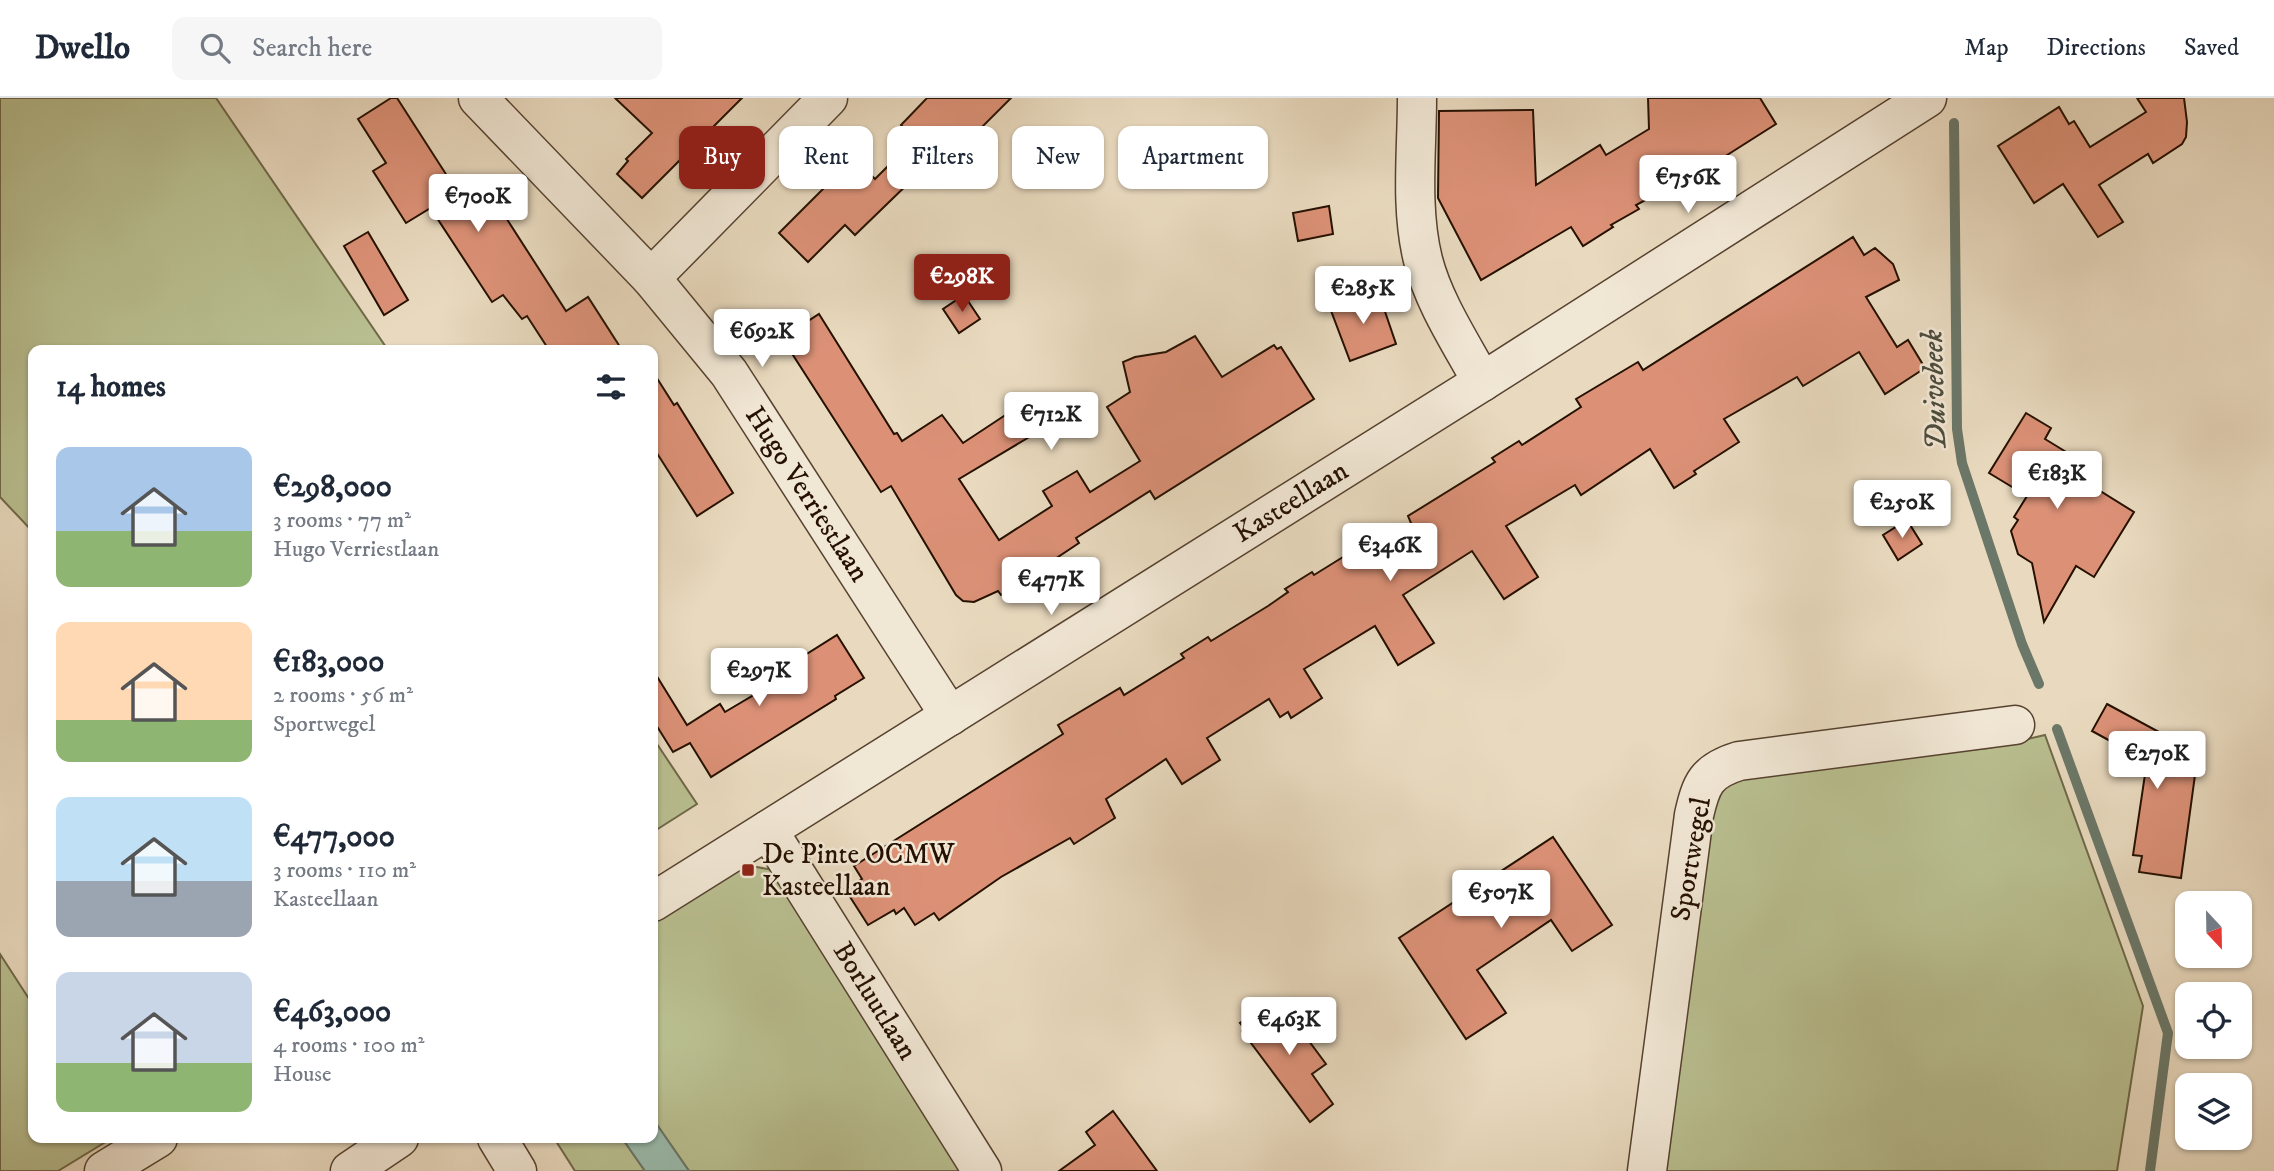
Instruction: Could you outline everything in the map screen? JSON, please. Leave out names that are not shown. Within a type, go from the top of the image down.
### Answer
[{"type":"street","name":"Hugo Verriestlaan","points":[[478,98],[651,278],[729,373],[950,716]]},
{"type":"street","points":[[651,278],[828,98]]},
{"type":"street","points":[[1417,98],[1416,207],[1423,260],[1435,295],[1482,382]]},
{"type":"street","name":"Kasteellaan","points":[[658,899],[1482,382],[1927,98]]},
{"type":"street","name":"Sportwegel","points":[[1647,1171],[1694,815],[1699,792],[1708,776],[1720,767],[1739,761],[2015,725]]},
{"type":"street","name":"Borluutlaan","points":[[768,830],[982,1171]]},
{"type":"street","points":[[104,1171],[152,1143]]},
{"type":"street","points":[[146,1171],[157,1143]]},
{"type":"street","points":[[350,1171],[392,1143]]},
{"type":"street","points":[[500,1143],[517,1171]]},
{"type":"green space","points":[[0,98],[216,98],[385,345],[28,345],[28,527],[0,497]]},
{"type":"green space","points":[[2045,735],[2143,1006],[2117,1171],[1656,1171],[1709,802],[1735,772],[1989,748]]},
{"type":"green space","points":[[658,746],[697,804],[658,829]]},
{"type":"green space","points":[[740,864],[773,870],[965,1171],[689,1171],[658,1126],[658,914]]},
{"type":"green space","points":[[0,954],[28,997],[28,1143],[104,1143],[58,1171],[0,1171]]},
{"type":"green space","points":[[557,1143],[625,1143],[645,1171],[575,1171]]},
{"type":"shaded area","points":[[658,1126],[689,1171],[645,1171],[625,1143],[658,1143]]},
{"type":"building","points":[[391,98],[397,98],[469,210],[492,196],[566,311],[588,297],[619,345],[546,345],[527,316],[522,319],[503,295],[492,302],[433,212],[429,209],[406,223],[373,171],[386,163],[358,119]]},
{"type":"building","points":[[615,98],[742,98],[714,126],[679,126],[679,161],[642,198],[617,174],[628,161],[626,159],[652,133]]},
{"type":"building","points":[[927,98],[1011,98],[983,126],[901,125]]},
{"type":"building","points":[[1648,98],[1760,98],[1776,124],[1683,183],[1681,181],[1636,205],[1639,209],[1583,246],[1571,227],[1481,280],[1438,198],[1439,111],[1533,110],[1536,185],[1600,145],[1606,155],[1649,129]]},
{"type":"building","points":[[2137,98],[2184,98],[2186,137],[2182,144],[2153,163],[2148,154],[2099,185],[2123,222],[2098,237],[2063,184],[2034,203],[1998,146],[2059,107],[2069,124],[2074,121],[2090,147],[2146,112]]},
{"type":"building","points":[[887,167],[887,189],[903,189],[855,235],[845,225],[808,262],[779,233],[823,189],[873,189],[873,177],[875,179]]},
{"type":"building","points":[[1329,206],[1333,234],[1298,241],[1293,213]]},
{"type":"building","points":[[368,232],[408,300],[384,315],[344,246]]},
{"type":"building","points":[[1853,237],[1864,255],[1875,248],[1893,264],[1899,280],[1866,297],[1897,347],[1908,340],[1925,368],[1885,394],[1859,352],[1803,386],[1797,377],[1724,419],[1739,442],[1694,471],[1696,474],[1674,488],[1650,449],[1581,495],[1575,485],[1506,526],[1538,577],[1504,599],[1472,551],[1403,595],[1434,643],[1398,665],[1375,626],[1304,669],[1322,698],[1291,718],[1288,712],[1280,717],[1269,699],[1207,738],[1220,760],[1182,784],[1166,759],[1106,799],[1115,818],[1074,844],[1070,838],[1001,877],[939,920],[934,913],[915,925],[904,908],[896,914],[894,910],[868,925],[845,889],[862,879],[854,866],[1063,734],[1058,725],[1120,688],[1124,695],[1184,658],[1181,654],[1208,637],[1211,641],[1288,592],[1285,589],[1312,572],[1314,575],[1393,526],[1399,535],[1413,528],[1408,516],[1495,462],[1492,458],[1519,441],[1522,445],[1581,407],[1576,399],[1638,362],[1643,370]]},
{"type":"building","points":[[1378,291],[1396,344],[1350,361],[1330,308]]},
{"type":"building","points":[[964,295],[980,319],[959,333],[943,309]]},
{"type":"building","points":[[819,314],[894,434],[897,433],[902,441],[942,415],[963,443],[1013,410],[1031,436],[959,479],[999,540],[1052,506],[1043,491],[1077,471],[1090,492],[1140,461],[1107,407],[1130,392],[1123,362],[1135,357],[1166,352],[1195,336],[1222,377],[1274,345],[1277,349],[1281,347],[1314,399],[1155,499],[1150,491],[1076,538],[1079,543],[1001,595],[998,591],[974,602],[963,601],[956,595],[891,486],[881,492],[782,338]]},
{"type":"building","points":[[658,380],[674,405],[677,403],[733,493],[697,516],[658,455]]},
{"type":"building","points":[[2026,413],[2051,428],[2045,439],[2089,466],[2081,479],[2134,512],[2094,577],[2076,566],[2044,622],[2032,563],[2018,554],[2011,531],[2018,520],[2014,517],[2027,496],[1989,473]]},
{"type":"building","points":[[1907,520],[1922,544],[1898,560],[1883,535]]},
{"type":"building","points":[[837,635],[864,678],[835,696],[836,699],[711,777],[690,743],[673,752],[658,728],[658,678],[687,725],[720,704],[725,712],[779,680],[775,674]]},
{"type":"building","points":[[2107,704],[2198,753],[2181,878],[2139,872],[2142,856],[2133,855],[2147,761],[2092,731]]},
{"type":"building","points":[[1553,837],[1612,925],[1572,951],[1551,920],[1477,970],[1506,1013],[1466,1039],[1399,938]]},
{"type":"building","points":[[1280,1002],[1326,1064],[1312,1074],[1333,1104],[1310,1122],[1242,1031],[1244,1028],[1240,1023],[1263,1007],[1267,1012]]},
{"type":"building","points":[[1113,1111],[1157,1171],[1059,1171],[1095,1145],[1086,1132]]},
{"type":"waterway","name":"Duivebeek","points":[[1954,123],[1957,429],[1962,463],[2022,644],[2039,684]]},
{"type":"waterway","name":"Duivebeek","points":[[2057,729],[2168,1033],[2150,1171]]},
{"type":"place","name":"De Pinte OCMW Kasteellaan","points":[[748,870]]}]
